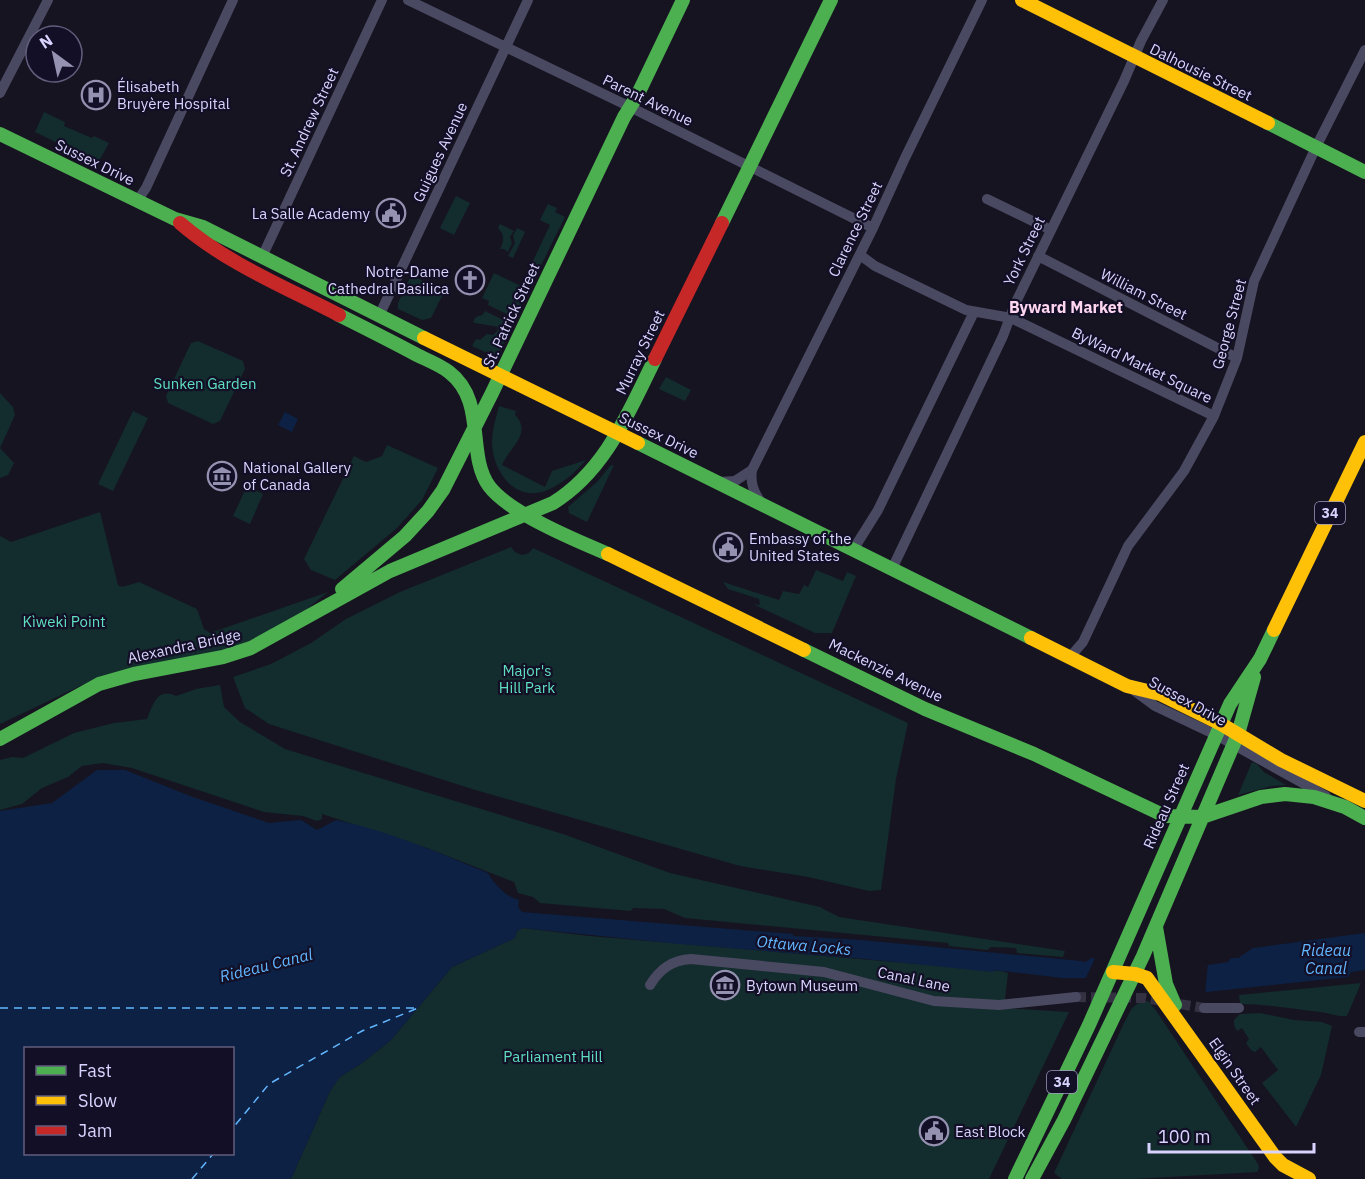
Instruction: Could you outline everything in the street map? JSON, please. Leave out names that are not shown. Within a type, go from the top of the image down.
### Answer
[{"type":"main road","name":"St. Patrick Street","points":[[320,609],[405,536],[423,518],[443,490],[683,0]]},
{"type":"main road","name":"Murray Street","points":[[320,609],[388,572],[527,516],[562,497],[581,483],[599,462],[618,433],[831,0]]},
{"type":"main road","name":"Dalhousie Street","points":[[1022,0],[1365,172]]},
{"type":"main road","name":"Sussex Drive","points":[[0,134],[175,219],[203,228],[1127,686],[1160,694],[1235,740],[1365,801]]},
{"type":"main road","name":"Sussex Drive","points":[[175,219],[197,238],[228,258],[450,372],[465,391],[476,426]]},
{"type":"main road","name":"Mackenzie Avenue","points":[[476,426],[480,464],[489,486],[505,501],[527,516],[925,709],[1034,754],[1165,816],[1202,817],[1251,800],[1285,794],[1314,797],[1345,807],[1365,818]]},
{"type":"main road","name":"Rideau Street","points":[[1113,972],[1230,704],[1260,659],[1365,442]]},
{"type":"main road","name":"Alexandra Bridge","points":[[0,729],[114,679],[144,670],[213,659],[243,651],[281,634],[320,609]]},
{"type":"main road","name":"Rideau Street","points":[[1135,974],[1235,740],[1260,659]]},
{"type":"main road","name":"Alexandra Bridge","points":[[0,739],[20,730],[52,708]]},
{"type":"main road","name":"Elgin Street","points":[[1156,927],[1166,984],[1186,1030]]},
{"type":"main road","points":[[1113,972],[1135,974]]},
{"type":"main road","name":"34","points":[[1015,1179],[1036,1140],[1113,972]]},
{"type":"main road","name":"Elgin Street","points":[[1135,974],[1147,978],[1275,1156],[1296,1175],[1309,1179]]},
{"type":"main road","name":"34","points":[[1032,1179],[1064,1120],[1135,974]]},
{"type":"main road","points":[[1027,1179],[1027,1166],[1036,1140]]},
{"type":"street","points":[[0,93],[48,0]]},
{"type":"street","points":[[137,201],[151,178],[233,0]]},
{"type":"street","name":"St. Andrew Street","points":[[262,257],[382,0]]},
{"type":"street","name":"Parent Avenue","points":[[408,0],[873,228]]},
{"type":"street","name":"Guigues Avenue","points":[[379,316],[528,0]]},
{"type":"street","name":"Clarence Street","points":[[752,470],[860,255],[982,0]]},
{"type":"street","name":"York Street","points":[[1155,12],[1157,0]]},
{"type":"street","name":"York Street","points":[[892,569],[1011,318],[1015,304],[1155,12],[1163,0]]},
{"type":"street","name":"George Street","points":[[1070,657],[1083,642],[1128,546],[1184,471],[1214,416],[1237,358],[1254,281],[1316,147],[1365,50]]},
{"type":"street","points":[[987,199],[1051,230]]},
{"type":"street","name":"ByWard Market Square","points":[[860,255],[875,266],[966,310],[1011,318],[1214,416]]},
{"type":"street","name":"William Street","points":[[1038,256],[1237,358]]},
{"type":"street","points":[[853,550],[878,510],[974,312]]},
{"type":"street","points":[[717,482],[735,481],[752,470]]},
{"type":"street","points":[[752,470],[752,489],[762,504]]},
{"type":"street","points":[[1235,740],[1345,807]]},
{"type":"street","name":"Canal Lane","points":[[650,985],[657,974],[668,965],[675,961],[691,959],[824,972],[934,1001],[999,1005],[1076,997]]},
{"type":"street","points":[[1204,1008],[1239,1008]]},
{"type":"green space","points":[[44,112],[65,122],[64,126],[109,143],[98,163],[35,132]]},
{"type":"green space","points":[[456,196],[470,203],[454,235],[440,228]]},
{"type":"green space","points":[[548,204],[557,208],[555,212],[565,217],[515,318],[488,305],[489,301],[482,298],[494,273],[521,286],[550,225],[540,220]]},
{"type":"green space","points":[[500,224],[514,231],[510,237],[512,243],[508,252],[500,249],[503,238],[498,228]]},
{"type":"green space","points":[[517,228],[525,232],[513,258],[508,256],[515,243],[513,236]]},
{"type":"green space","points":[[411,275],[437,288],[436,291],[443,294],[431,318],[422,320],[398,309],[398,303]]},
{"type":"green space","points":[[485,311],[513,325],[497,356],[472,346],[476,339],[480,340],[487,334],[493,335],[498,330],[497,327],[473,322]]},
{"type":"green space","name":"Sunken Garden","points":[[198,341],[243,361],[245,369],[220,421],[213,424],[168,403],[166,396],[191,343]]},
{"type":"green space","points":[[666,377],[691,390],[685,401],[659,389]]},
{"type":"green space","points":[[0,393],[13,407],[15,415],[0,448]]},
{"type":"green space","points":[[499,406],[516,411],[515,415],[522,428],[518,440],[502,465],[545,487],[552,471],[586,460],[567,478],[545,491],[524,492],[515,488],[501,473],[493,453],[493,433]]},
{"type":"green space","points":[[133,411],[148,418],[113,491],[98,484]]},
{"type":"green space","points":[[387,445],[438,468],[422,500],[397,528],[335,580],[311,570],[304,559],[354,456],[366,462],[382,456]]},
{"type":"green space","points":[[0,448],[14,463],[8,475],[0,478]]},
{"type":"green space","points":[[614,465],[587,522],[569,513],[568,507],[597,482],[610,466]]},
{"type":"green space","points":[[247,486],[263,494],[250,524],[233,516]]},
{"type":"green space","name":"Kìwekì Point","points":[[100,512],[118,585],[122,587],[139,582],[197,609],[204,629],[210,633],[328,592],[292,621],[255,640],[225,650],[95,679],[0,724],[0,536],[11,542]]},
{"type":"green space","name":"Major's Hill Park","points":[[511,547],[522,555],[529,553],[533,548],[908,723],[896,779],[881,890],[869,891],[808,877],[740,866],[472,789],[269,724],[245,708],[233,677],[271,664],[311,643],[346,619],[400,592]]},
{"type":"green space","points":[[816,570],[843,581],[847,572],[856,576],[832,633],[815,633],[753,604],[760,605],[759,599],[728,589],[723,582],[779,600],[783,591],[799,594],[804,585],[808,587]]},
{"type":"green space","points":[[220,685],[224,707],[240,722],[285,749],[563,834],[670,873],[820,907],[839,917],[1065,951],[1063,957],[1017,953],[1016,948],[991,947],[987,950],[949,946],[948,943],[685,918],[664,909],[633,908],[631,911],[540,903],[533,897],[518,893],[514,882],[427,848],[322,814],[322,819],[317,821],[303,816],[264,812],[132,768],[103,763],[82,766],[68,777],[42,788],[22,804],[0,810],[0,760],[12,757],[23,758],[74,733],[114,723],[147,719],[157,699],[164,694],[176,696],[196,689]]},
{"type":"green space","points":[[1252,762],[1286,785],[1272,786],[1238,795]]},
{"type":"green space","name":"Parliament Hill","points":[[523,928],[589,936],[1001,971],[1008,973],[1004,1008],[1069,1012],[989,1179],[291,1179],[330,1091],[340,1077],[391,1040],[452,967],[515,938],[517,931]]},
{"type":"green space","points":[[1361,983],[1347,1016],[1240,1004],[1239,995]]},
{"type":"green space","points":[[1141,1001],[1148,1001],[1155,1009],[1258,1164],[1257,1172],[1134,1179],[1062,1179],[1054,1173],[1124,1023],[1132,1008]]},
{"type":"green space","points":[[1260,1013],[1294,1020],[1322,1022],[1332,1026],[1321,1075],[1296,1127],[1262,1083],[1278,1070],[1261,1047],[1255,1052],[1251,1050],[1246,1043],[1249,1039],[1242,1028],[1237,1031],[1234,1025],[1234,1020],[1240,1014]]},
{"type":"water","points":[[285,412],[298,419],[292,432],[278,425]]},
{"type":"water","points":[[97,770],[125,770],[190,796],[269,823],[301,820],[317,830],[336,820],[414,843],[488,873],[501,890],[519,900],[518,907],[522,912],[861,940],[1086,962],[1091,958],[1208,965],[1228,962],[1231,958],[1238,958],[1253,948],[1365,933],[1365,970],[1351,972],[1348,977],[1207,992],[1083,978],[679,944],[523,928],[517,931],[515,938],[452,967],[391,1040],[340,1077],[330,1091],[291,1179],[0,1179],[0,811],[52,803]]},
{"type":"pier","points":[[1096,956],[1208,962],[1205,995],[1084,982]]},
{"type":"ferry route","points":[[0,1008],[418,1008],[362,1031],[269,1084],[234,1127]]},
{"type":"ferry route","points":[[192,1179],[212,1155]]},
{"type":"tunnel","points":[[1076,997],[1144,998],[1204,1008]]},
{"type":"traffic: fast","points":[[342,589],[405,536],[428,511],[443,490],[683,0]]},
{"type":"traffic: fast","points":[[722,223],[831,0]]},
{"type":"traffic: fast","points":[[1268,123],[1365,172]]},
{"type":"traffic: fast","points":[[0,134],[175,219],[203,227],[424,338]]},
{"type":"traffic: fast","points":[[339,315],[449,372],[461,384],[468,398],[478,459],[489,486],[527,516],[608,554]]},
{"type":"traffic: fast","points":[[0,739],[99,684],[134,674],[223,657],[251,648],[390,571],[553,503],[588,474],[614,439],[655,359]]},
{"type":"traffic: fast","points":[[638,443],[1031,638]]},
{"type":"traffic: fast","points":[[1015,1179],[1089,1025],[1230,704],[1260,659],[1274,630]]},
{"type":"traffic: fast","points":[[804,650],[925,709],[1034,754],[1165,816],[1202,817],[1261,797],[1285,794],[1314,797],[1345,807],[1365,818]]},
{"type":"traffic: fast","points":[[1032,1179],[1064,1120],[1143,956],[1238,734],[1254,677]]},
{"type":"traffic: fast","points":[[1156,927],[1166,984],[1175,1005]]},
{"type":"traffic: slow","points":[[1022,0],[1268,123]]},
{"type":"traffic: slow","points":[[424,338],[638,443]]},
{"type":"traffic: slow","points":[[1274,630],[1365,442]]},
{"type":"traffic: slow","points":[[608,554],[804,650]]},
{"type":"traffic: slow","points":[[1031,638],[1127,686],[1160,694],[1221,724],[1281,760],[1365,801]]},
{"type":"traffic: slow","points":[[1113,972],[1135,974],[1147,978],[1275,1157],[1283,1165],[1309,1179]]},
{"type":"traffic: jam","points":[[180,223],[236,262],[339,315]]},
{"type":"traffic: jam","points":[[655,359],[722,223]]},
{"type":"place","name":"Élisabeth Bruyère Hospital","points":[[96,95]]},
{"type":"place","name":"La Salle Academy","points":[[391,213]]},
{"type":"place","name":"Notre-Dame Cathedral Basilica","points":[[470,280]]},
{"type":"place","name":"National Gallery of Canada","points":[[222,476]]},
{"type":"place","name":"Embassy of the United States","points":[[728,547]]},
{"type":"place","name":"Bytown Museum","points":[[725,985]]},
{"type":"place","name":"East Block","points":[[934,1131]]},
{"type":"district","name":"Byward Market","points":[[1066,307]]},
{"type":"water label","name":"Ottawa Locks","points":[[804,945]]},
{"type":"water label","name":"Rideau Canal","points":[[1326,959]]},
{"type":"water label","name":"Rideau Canal","points":[[266,965]]}]
